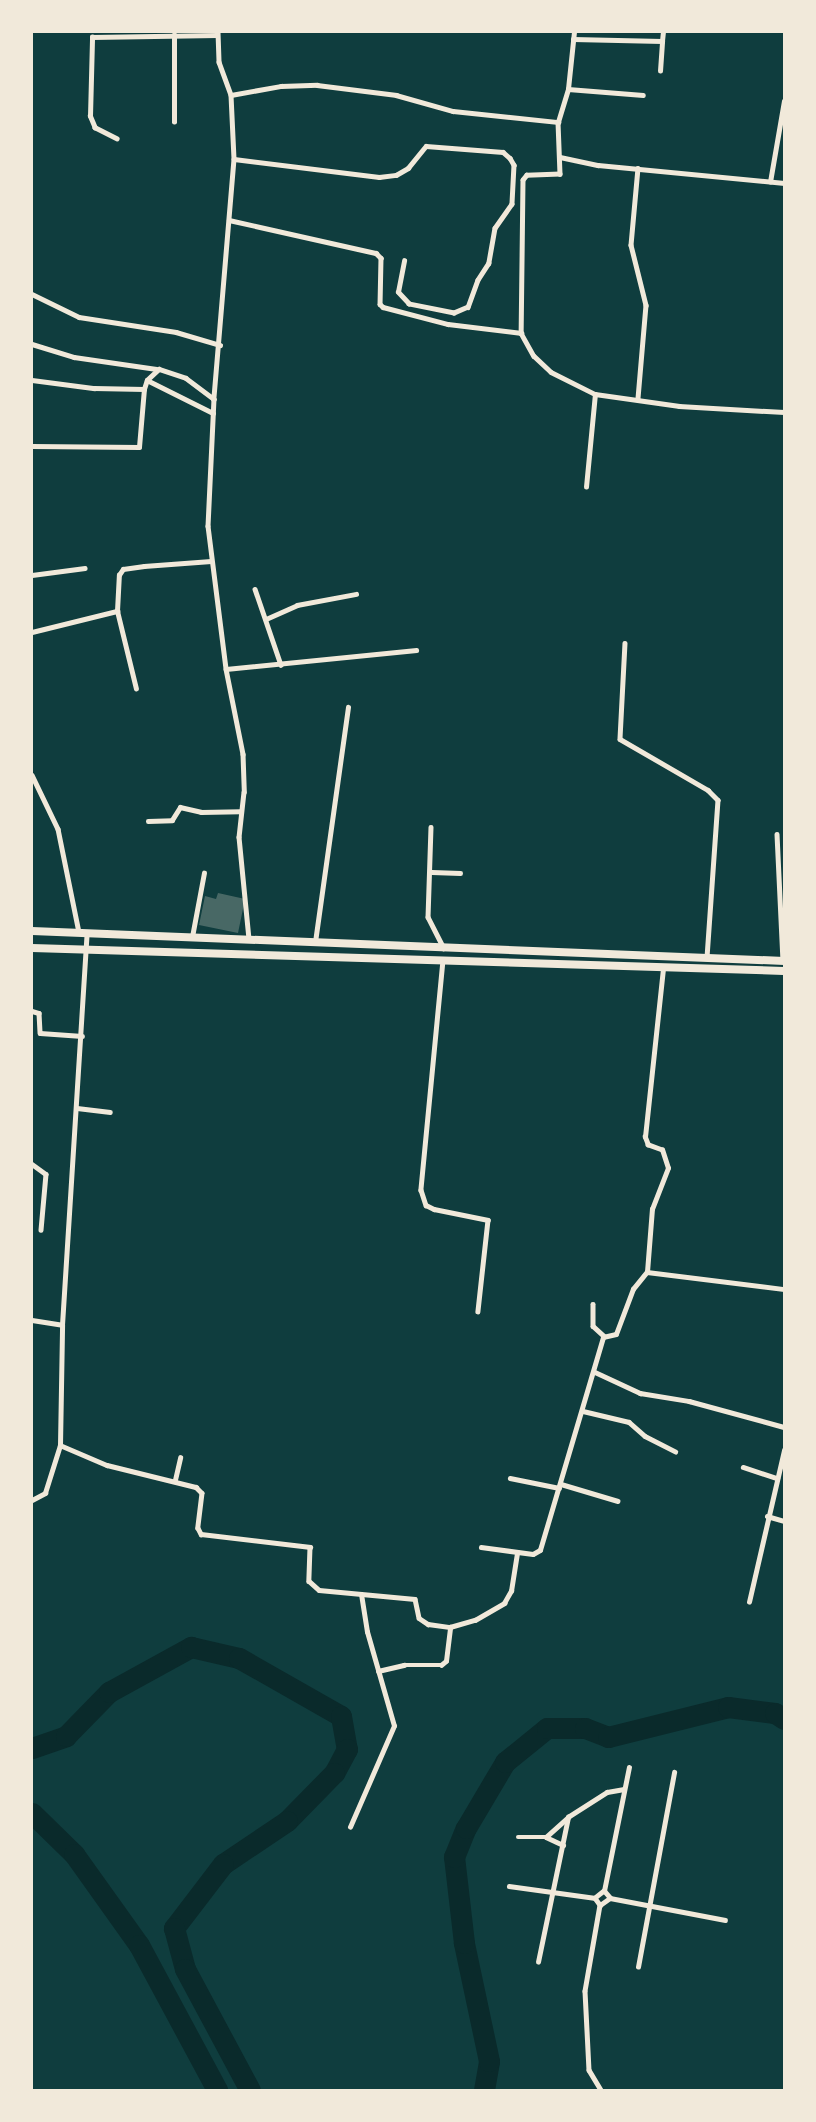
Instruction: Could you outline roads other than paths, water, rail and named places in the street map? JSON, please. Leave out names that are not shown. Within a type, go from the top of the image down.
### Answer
[{"type":"highway","points":[[32,931],[784,961]]},
{"type":"highway","points":[[32,948],[784,971]]},
{"type":"street","points":[[574,32],[568,89],[558,122],[559,176],[527,176],[524,180],[521,333],[534,356],[551,372],[595,394],[680,406],[784,412]]},
{"type":"street","points":[[660,71],[663,32]]},
{"type":"street","points":[[117,139],[95,128],[90,116],[89,40],[95,36],[218,33],[219,62],[231,95],[234,159],[213,413],[208,525],[226,669],[243,754],[244,792],[240,811],[249,940]]},
{"type":"street","points":[[174,35],[174,122]]},
{"type":"street","points":[[573,39],[662,41]]},
{"type":"street","points":[[231,95],[281,86],[318,85],[373,91],[462,112],[558,122]]},
{"type":"street","points":[[568,89],[643,95]]},
{"type":"street","points":[[770,183],[784,100]]},
{"type":"street","points":[[234,159],[379,177],[396,175],[408,168],[426,146],[503,153],[510,158],[514,165],[512,204],[495,228],[489,263],[478,280],[468,307],[454,313],[409,304],[398,292],[404,261]]},
{"type":"street","points":[[560,157],[638,168],[784,183]]},
{"type":"street","points":[[638,168],[632,245],[646,305],[638,399]]},
{"type":"street","points":[[229,220],[379,255],[380,304],[383,307],[448,324],[521,333]]},
{"type":"street","points":[[32,294],[79,317],[176,332],[220,345]]},
{"type":"street","points":[[32,344],[74,357],[159,369],[186,378],[214,399]]},
{"type":"street","points":[[32,446],[139,447],[144,389],[147,380],[159,369]]},
{"type":"street","points":[[32,380],[94,388],[144,389]]},
{"type":"street","points":[[147,380],[213,413]]},
{"type":"street","points":[[586,487],[595,394]]},
{"type":"street","points":[[136,689],[117,611],[116,584],[123,569],[211,561]]},
{"type":"street","points":[[32,574],[85,568]]},
{"type":"street","points":[[255,589],[281,665]]},
{"type":"street","points":[[266,620],[297,605],[356,594]]},
{"type":"street","points":[[32,632],[117,611]]},
{"type":"street","points":[[625,643],[620,739],[708,790],[718,800],[707,957]]},
{"type":"street","points":[[226,669],[416,650]]},
{"type":"street","points":[[315,944],[348,707]]},
{"type":"street","points":[[32,775],[58,829],[87,951],[62,1325],[60,1445],[45,1493],[32,1500]]},
{"type":"street","points":[[148,821],[172,820],[180,807],[201,812],[240,811]]},
{"type":"street","points":[[431,827],[432,872],[428,917],[444,948]]},
{"type":"street","points":[[777,834],[784,961]]},
{"type":"street","points":[[432,872],[460,873]]},
{"type":"street","points":[[192,937],[204,873]]},
{"type":"street","points":[[443,960],[421,1190],[426,1205],[434,1209],[488,1220],[478,1311]]},
{"type":"street","points":[[604,1336],[616,1334],[633,1289],[647,1272],[652,1209],[668,1168],[662,1150],[648,1145],[645,1137],[663,969]]},
{"type":"street","points":[[32,1011],[39,1013],[40,1033],[82,1036]]},
{"type":"street","points":[[77,1108],[110,1112]]},
{"type":"street","points":[[32,1164],[46,1174],[41,1230]]},
{"type":"street","points":[[647,1272],[784,1289]]},
{"type":"street","points":[[593,1304],[593,1326],[604,1336]]},
{"type":"street","points":[[32,1320],[62,1325]]},
{"type":"street","points":[[481,1547],[517,1552],[540,1550],[604,1336]]},
{"type":"street","points":[[595,1372],[640,1393],[690,1401],[784,1427]]},
{"type":"street","points":[[583,1411],[629,1422],[645,1436],[675,1451]]},
{"type":"street","points":[[60,1445],[107,1465],[175,1480],[202,1492],[198,1528],[201,1534],[310,1547],[309,1581],[313,1586],[361,1596],[415,1599],[422,1621],[450,1627],[475,1620],[504,1603],[511,1591],[517,1552]]},
{"type":"street","points":[[749,1602],[784,1450]]},
{"type":"street","points":[[175,1480],[180,1458]]},
{"type":"street","points":[[743,1467],[777,1478]]},
{"type":"street","points":[[510,1478],[560,1486],[618,1501]]},
{"type":"street","points":[[767,1516],[784,1521]]},
{"type":"street","points":[[351,1827],[394,1726],[378,1671],[361,1596]]},
{"type":"street","points":[[378,1671],[404,1665],[441,1665],[446,1661],[450,1627]]},
{"type":"street","points":[[509,1886],[595,1898],[604,1891],[629,1767]]},
{"type":"street","points":[[638,1967],[652,1904],[674,1772]]},
{"type":"street","points":[[546,1837],[568,1817],[607,1792],[624,1789]]},
{"type":"street","points":[[538,1962],[568,1817]]},
{"type":"street","points":[[518,1837],[546,1837],[563,1845]]},
{"type":"street","points":[[604,1891],[610,1898],[652,1904],[725,1920]]},
{"type":"street","points":[[595,1898],[600,1905]]},
{"type":"street","points":[[601,2091],[589,2070],[585,1991],[587,1969],[600,1905],[610,1898]]},
{"type":"waterway","points":[[32,1748],[66,1736],[109,1692],[191,1647],[239,1658],[341,1716],[347,1749],[334,1773],[287,1821],[223,1864],[174,1928],[185,1969],[250,2090]]},
{"type":"waterway","points":[[484,2090],[489,2061],[464,1943],[454,1857],[466,1828],[505,1762],[547,1728],[585,1728],[608,1737],[728,1707],[775,1713],[784,1719]]},
{"type":"waterway","points":[[32,1813],[74,1854],[139,1945],[217,2090]]}]
